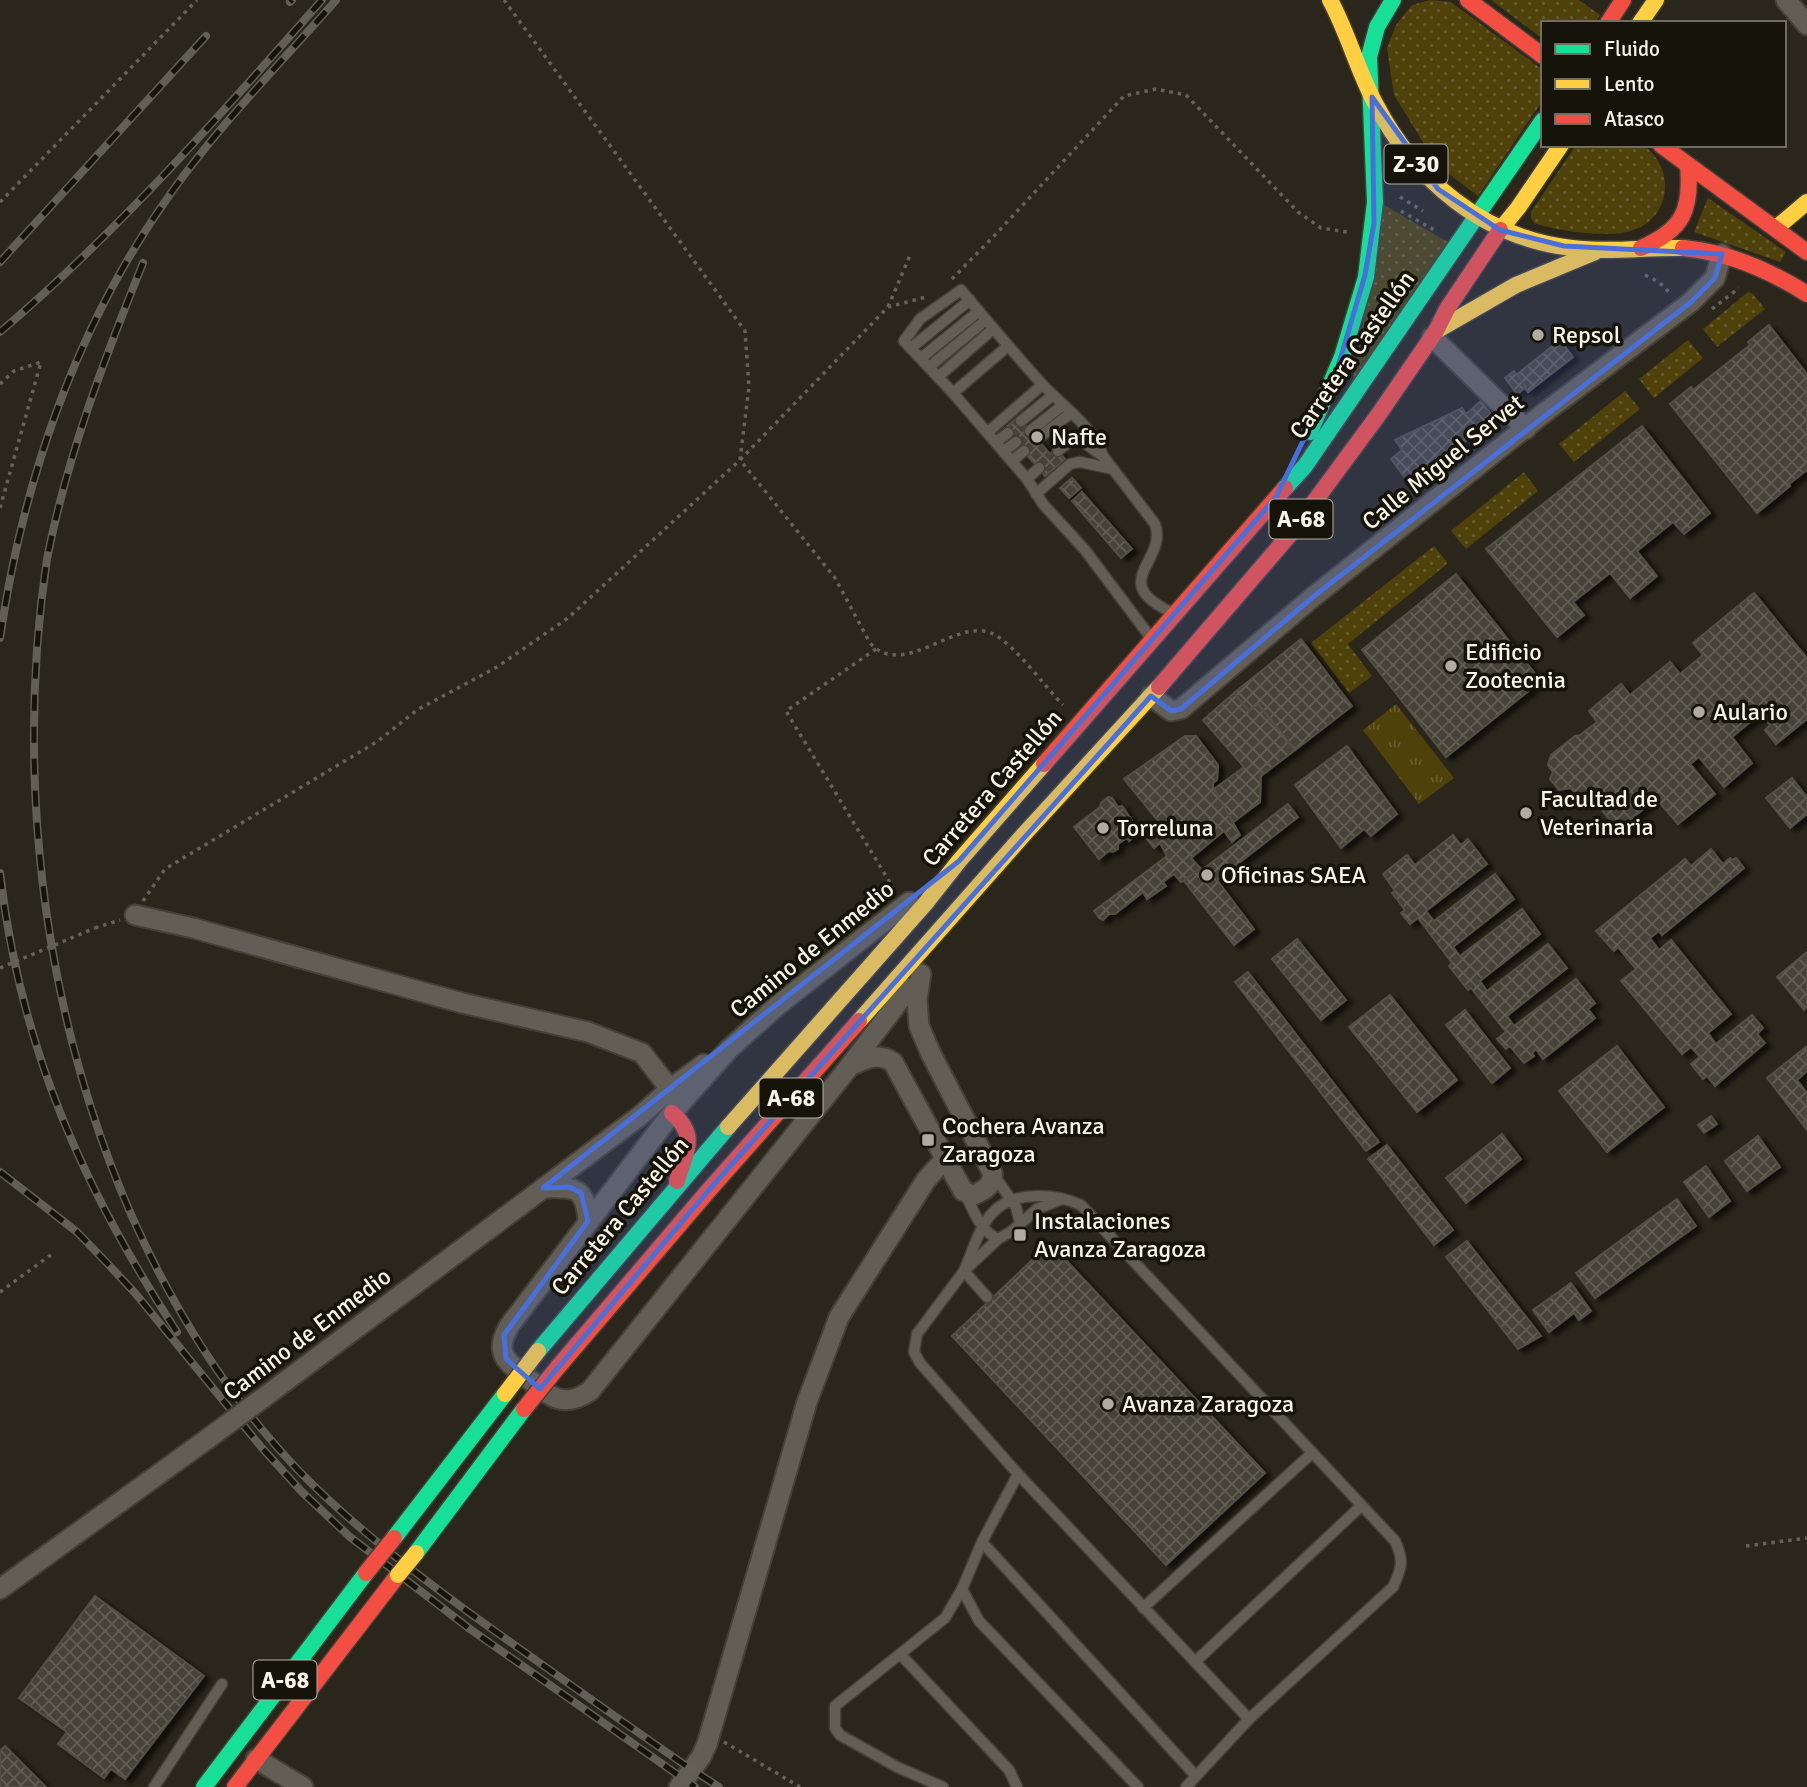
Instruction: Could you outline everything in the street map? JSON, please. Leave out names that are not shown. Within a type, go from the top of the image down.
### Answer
[{"type":"main road","name":"Z-30","points":[[1330,0],[1343,24],[1372,97],[1403,147],[1424,174],[1454,204],[1500,230],[1541,243],[1601,250],[1689,249],[1722,254],[1775,275],[1807,294]]},
{"type":"main road","points":[[1276,497],[1319,414],[1356,311],[1372,235],[1374,196],[1369,75],[1372,37],[1393,0]]},
{"type":"main road","points":[[1468,0],[1541,55]]},
{"type":"main road","points":[[1609,21],[1623,0]]},
{"type":"main road","points":[[1641,21],[1656,0]]},
{"type":"main road","name":"Carretera Castellón","points":[[204,1787],[538,1351],[676,1186],[1305,466],[1541,123]]},
{"type":"main road","name":"Carretera Castellón","points":[[235,1787],[558,1367],[709,1190],[1027,831],[1151,696],[1292,532],[1354,450],[1434,334],[1447,309],[1500,230],[1560,147]]},
{"type":"main road","points":[[1664,147],[1807,252]]},
{"type":"main road","points":[[1640,248],[1667,236],[1682,217],[1690,195],[1688,165]]},
{"type":"main road","points":[[1776,228],[1807,202]]},
{"type":"main road","points":[[1434,334],[1516,285],[1601,250]]},
{"type":"main road","points":[[672,1112],[687,1126],[690,1134],[676,1186]]},
{"type":"street","points":[[1786,0],[1807,25]]},
{"type":"street","name":"Calle Miguel Servet","points":[[1151,696],[1167,709],[1181,709],[1313,597],[1709,287],[1715,278],[1722,254]]},
{"type":"street","points":[[1434,334],[1525,429]]},
{"type":"street","name":"Carretera Castellón","points":[[672,1112],[509,1326],[502,1345],[503,1352],[512,1366],[557,1399],[579,1399],[590,1391],[849,1067],[1027,831]]},
{"type":"street","name":"Camino de Enmedio","points":[[672,1112],[729,1049],[778,1005],[959,861]]},
{"type":"street","points":[[135,915],[193,928],[462,1003],[588,1032],[642,1053],[670,1089]]},
{"type":"street","points":[[849,1067],[873,1057],[882,1056],[892,1062],[963,1191],[970,1195],[980,1192],[992,1182],[992,1172],[919,1026],[917,999],[922,971]]},
{"type":"street","name":"Camino de Enmedio","points":[[0,1589],[211,1437],[641,1115],[670,1089],[729,1049]]},
{"type":"street","points":[[641,1115],[658,1109],[672,1112]]},
{"type":"street","points":[[679,1787],[701,1757],[710,1734],[807,1402],[839,1317],[926,1180],[946,1158]]},
{"type":"street","points":[[543,1188],[569,1187],[581,1193],[587,1204],[588,1221]]},
{"type":"street","points":[[256,1759],[303,1787]]},
{"type":"lane","points":[[1153,641],[1108,579],[988,432],[904,341],[920,318],[961,290],[1042,385],[1099,444],[1103,456],[1151,517],[1158,532],[1157,543],[1144,570],[1143,593],[1154,604],[1175,615]]},
{"type":"lane","points":[[911,348],[970,300]]},
{"type":"lane","points":[[921,358],[979,311]]},
{"type":"lane","points":[[929,367],[990,324]]},
{"type":"lane","points":[[938,377],[990,324]]},
{"type":"lane","points":[[953,393],[1008,346]]},
{"type":"lane","points":[[988,432],[1042,385]]},
{"type":"lane","points":[[1021,421],[1053,395]]},
{"type":"lane","points":[[1030,431],[1063,405]]},
{"type":"lane","points":[[1037,439],[1071,413]]},
{"type":"lane","points":[[996,442],[1008,433]]},
{"type":"lane","points":[[1058,451],[1076,439],[1082,440],[1103,456]]},
{"type":"lane","points":[[1003,451],[1016,442]]},
{"type":"lane","points":[[1012,461],[1024,451]]},
{"type":"lane","points":[[1036,494],[1070,464],[1076,462],[1113,469]]},
{"type":"lane","points":[[1027,479],[1039,468]]},
{"type":"lane","points":[[992,1172],[1019,1215],[1020,1223]]},
{"type":"lane","points":[[963,1191],[982,1227],[998,1239]]},
{"type":"lane","points":[[964,1271],[982,1227],[995,1208],[1010,1199],[1030,1196],[1062,1199],[1088,1210],[1395,1541],[1400,1553],[1401,1571],[1393,1587],[1249,1719],[1186,1787]]},
{"type":"lane","points":[[1062,1199],[1037,1209],[998,1239],[964,1271],[917,1334],[914,1352],[920,1363],[1018,1474],[1249,1719]]},
{"type":"lane","points":[[964,1271],[987,1297]]},
{"type":"lane","points":[[1143,1608],[1312,1453]]},
{"type":"lane","points":[[943,1787],[852,1743],[835,1728],[835,1706],[945,1618],[1018,1474]]},
{"type":"lane","points":[[1195,1662],[1361,1506]]},
{"type":"lane","points":[[982,1542],[1195,1775]]},
{"type":"lane","points":[[962,1589],[979,1620],[1138,1787]]},
{"type":"lane","points":[[901,1655],[1009,1770],[1017,1787]]},
{"type":"lane","points":[[153,1787],[222,1684]]},
{"type":"path","points":[[0,202],[197,0]]},
{"type":"path","points":[[504,0],[745,331],[749,387],[740,460],[835,578],[876,649],[894,655],[906,654],[970,632],[991,633],[1010,646],[1080,723]]},
{"type":"path","points":[[944,286],[1124,96],[1156,89],[1186,95],[1298,212],[1321,229],[1372,235]]},
{"type":"path","points":[[1394,207],[1440,234]]},
{"type":"path","points":[[0,968],[95,928],[135,915],[165,869],[378,741],[416,710],[497,667],[568,618],[740,460],[888,307],[911,253]]},
{"type":"path","points":[[1638,274],[1659,282],[1678,300]]},
{"type":"path","points":[[1708,312],[1737,289],[1746,287]]},
{"type":"path","points":[[888,307],[936,295]]},
{"type":"path","points":[[0,384],[15,371],[41,362],[0,508]]},
{"type":"path","points":[[876,649],[786,711],[904,906]]},
{"type":"path","points":[[0,1292],[52,1254]]},
{"type":"path","points":[[1746,1545],[1807,1538]]},
{"type":"path","points":[[710,1734],[800,1787]]},
{"type":"highlighted area","points":[[1372,97],[1438,189],[1500,230],[1564,246],[1722,254],[1715,278],[1691,302],[1313,597],[1181,709],[1171,711],[1151,696],[709,1190],[540,1389],[506,1359],[504,1335],[588,1221],[581,1193],[569,1187],[543,1188],[959,861],[1276,497],[1337,370],[1365,275],[1374,223]]},
{"type":"green space","points":[[1430,0],[1451,2],[1541,69],[1541,103],[1478,196],[1437,165],[1394,95],[1387,48],[1396,25],[1412,5]]},
{"type":"green space","points":[[1491,0],[1579,0],[1600,15],[1596,21],[1541,21],[1541,38]]},
{"type":"green space","points":[[1575,147],[1645,147],[1654,155],[1665,180],[1665,192],[1655,216],[1631,231],[1596,234],[1568,231],[1534,223],[1531,212]]},
{"type":"green space","points":[[1708,198],[1786,252],[1780,262],[1694,232]]},
{"type":"green space","points":[[1384,205],[1448,242],[1352,384]]},
{"type":"green space","points":[[1748,292],[1753,294],[1765,309],[1717,347],[1703,329]]},
{"type":"green space","points":[[1688,340],[1703,358],[1654,398],[1639,379]]},
{"type":"green space","points":[[1625,391],[1640,409],[1574,462],[1559,444]]},
{"type":"green space","points":[[1524,472],[1538,491],[1466,549],[1451,531]]},
{"type":"green space","points":[[1434,546],[1447,562],[1446,565],[1348,644],[1372,676],[1349,693],[1311,643]]},
{"type":"green space","points":[[1396,704],[1454,778],[1419,804],[1363,730]]},
{"type":"building","points":[[1769,325],[1807,374],[1807,470],[1757,513],[1670,404],[1691,387],[1693,390],[1750,345],[1748,342]]},
{"type":"building","points":[[1560,340],[1573,357],[1528,392],[1515,376]]},
{"type":"building","points":[[1514,371],[1526,387],[1517,394],[1505,378]]},
{"type":"building","points":[[1481,401],[1494,418],[1423,476],[1420,474],[1409,483],[1391,459],[1402,450],[1395,440],[1462,408],[1466,414]]},
{"type":"building","points":[[1018,417],[1050,454],[1056,449],[1065,459],[1045,476],[1004,429]]},
{"type":"building","points":[[1642,426],[1710,513],[1684,534],[1673,522],[1637,551],[1657,576],[1630,598],[1610,573],[1573,602],[1584,615],[1557,637],[1486,549]]},
{"type":"building","points":[[1072,478],[1081,488],[1069,498],[1060,488]]},
{"type":"building","points":[[1082,492],[1132,549],[1121,558],[1072,501]]},
{"type":"building","name":"Edificio Zootecnia","points":[[1456,574],[1541,681],[1446,757],[1362,650]]},
{"type":"building","name":"Aulario","points":[[1754,593],[1807,658],[1807,719],[1776,744],[1765,730],[1770,725],[1760,714],[1732,737],[1752,763],[1724,787],[1699,757],[1690,764],[1715,794],[1678,824],[1653,795],[1644,802],[1647,806],[1618,830],[1588,793],[1580,799],[1571,788],[1559,790],[1550,779],[1553,772],[1548,765],[1551,755],[1597,722],[1589,711],[1621,684],[1630,695],[1670,662],[1680,674],[1703,655],[1693,643]]},
{"type":"building","points":[[1301,639],[1352,706],[1295,750],[1258,704],[1249,711],[1234,693]]},
{"type":"building","points":[[1234,693],[1249,711],[1258,704],[1295,750],[1261,776],[1260,802],[1232,823],[1214,789],[1244,767],[1203,720]]},
{"type":"building","points":[[1185,736],[1196,736],[1218,765],[1217,780],[1213,787],[1240,835],[1232,842],[1224,831],[1191,858],[1200,868],[1184,881],[1181,882],[1174,874],[1163,882],[1166,886],[1147,899],[1143,892],[1103,920],[1094,911],[1167,856],[1160,843],[1154,848],[1143,834],[1159,822],[1124,779]]},
{"type":"building","points":[[1347,746],[1397,814],[1371,836],[1364,829],[1341,848],[1295,785]]},
{"type":"building","points":[[1792,778],[1807,797],[1807,814],[1790,828],[1766,798]]},
{"type":"building","points":[[1108,797],[1112,798],[1118,807],[1122,806],[1140,832],[1129,841],[1127,838],[1118,844],[1118,849],[1109,851],[1099,859],[1074,827],[1100,807]]},
{"type":"building","name":"Oficinas SAEA","points":[[1288,804],[1298,817],[1217,880],[1254,929],[1234,945],[1184,881]]},
{"type":"building","points":[[1453,835],[1461,845],[1468,839],[1487,864],[1426,911],[1434,921],[1495,874],[1514,899],[1453,947],[1460,956],[1522,909],[1540,934],[1480,981],[1487,991],[1548,944],[1567,968],[1507,1016],[1514,1026],[1576,979],[1595,1003],[1588,1009],[1595,1018],[1543,1059],[1536,1049],[1532,1053],[1534,1056],[1524,1063],[1510,1046],[1506,1049],[1497,1039],[1506,1032],[1471,988],[1468,990],[1449,966],[1452,963],[1418,918],[1410,924],[1401,913],[1405,910],[1392,893],[1395,891],[1383,874],[1407,855],[1415,865]]},
{"type":"building","points":[[1711,849],[1723,864],[1730,858],[1736,858],[1744,868],[1662,935],[1659,931],[1650,938],[1659,950],[1671,940],[1731,1014],[1708,1033],[1716,1044],[1752,1015],[1763,1028],[1757,1034],[1765,1043],[1715,1086],[1707,1076],[1703,1079],[1691,1064],[1700,1057],[1691,1047],[1682,1054],[1621,981],[1636,969],[1618,947],[1614,951],[1596,931],[1685,859],[1691,866]]},
{"type":"building","points":[[1297,939],[1346,1000],[1321,1020],[1272,959]]},
{"type":"building","points":[[1807,952],[1807,1007],[1804,1010],[1777,977]]},
{"type":"building","points":[[1248,972],[1379,1142],[1366,1151],[1235,982]]},
{"type":"building","points":[[1390,995],[1457,1080],[1417,1112],[1349,1027]]},
{"type":"building","points":[[1465,1010],[1510,1068],[1492,1083],[1446,1025]]},
{"type":"building","points":[[1617,1046],[1664,1107],[1607,1152],[1559,1091]]},
{"type":"building","points":[[1807,1046],[1807,1071],[1797,1080],[1807,1093],[1807,1130],[1767,1078]]},
{"type":"building","points":[[1711,1116],[1717,1124],[1704,1133],[1698,1125]]},
{"type":"building","points":[[1502,1134],[1521,1159],[1466,1203],[1446,1178]]},
{"type":"building","points":[[1758,1136],[1780,1167],[1747,1191],[1725,1161]]},
{"type":"building","points":[[1387,1145],[1453,1230],[1434,1245],[1368,1159]]},
{"type":"building","points":[[1706,1166],[1730,1201],[1709,1217],[1684,1182]]},
{"type":"building","points":[[1677,1199],[1696,1226],[1595,1298],[1576,1273]]},
{"type":"building","points":[[1467,1241],[1541,1336],[1518,1349],[1446,1257]]},
{"type":"building","name":"Avanza Zaragoza","points":[[1050,1243],[1265,1473],[1166,1565],[952,1336]]},
{"type":"building","points":[[1571,1283],[1591,1311],[1579,1320],[1574,1313],[1549,1332],[1533,1310]]},
{"type":"building","points":[[95,1596],[204,1676],[125,1779],[111,1769],[104,1778],[58,1744],[67,1732],[19,1698]]},
{"type":"building","points":[[5,1746],[46,1787],[0,1787],[0,1751]]},
{"type":"railway","points":[[0,332],[44,294],[127,213],[322,0]]},
{"type":"railway","points":[[0,638],[23,520],[39,462],[82,349],[108,295],[138,243],[190,167],[230,118],[336,0]]},
{"type":"railway","points":[[0,262],[206,36]]},
{"type":"railway","points":[[143,263],[101,372],[55,521],[47,559],[35,678],[36,800],[48,923],[73,1046],[110,1164],[161,1276],[224,1379],[300,1472],[361,1529],[426,1581],[602,1708],[719,1787]]},
{"type":"railway","points":[[0,873],[9,936],[23,997],[60,1113],[112,1223],[177,1332]]},
{"type":"railway","points":[[0,1172],[77,1232],[106,1262],[135,1293],[262,1448],[302,1492],[350,1537],[470,1629],[695,1787]]},
{"type":"traffic: fast","points":[[1310,432],[1342,357],[1366,277],[1375,202],[1369,57],[1377,27],[1393,0]]},
{"type":"traffic: fast","points":[[1476,217],[1541,123]]},
{"type":"traffic: fast","points":[[1285,488],[1305,466],[1476,217]]},
{"type":"traffic: fast","points":[[538,1351],[728,1127]]},
{"type":"traffic: fast","points":[[394,1538],[505,1394]]},
{"type":"traffic: fast","points":[[416,1553],[524,1409]]},
{"type":"traffic: fast","points":[[204,1787],[366,1573]]},
{"type":"traffic: slow","points":[[1330,0],[1375,103],[1391,131],[1431,180],[1455,201],[1509,232],[1540,242],[1586,249],[1683,248]]},
{"type":"traffic: slow","points":[[1641,21],[1656,0]]},
{"type":"traffic: slow","points":[[1500,230],[1560,147]]},
{"type":"traffic: slow","points":[[1776,228],[1807,202]]},
{"type":"traffic: slow","points":[[1436,331],[1516,285],[1595,252]]},
{"type":"traffic: slow","points":[[859,1021],[1159,687]]},
{"type":"traffic: slow","points":[[728,1127],[925,904],[1044,764]]},
{"type":"traffic: slow","points":[[505,1394],[538,1351]]},
{"type":"traffic: slow","points":[[398,1575],[416,1553]]},
{"type":"traffic: jam","points":[[1468,0],[1541,55]]},
{"type":"traffic: jam","points":[[1609,21],[1623,0]]},
{"type":"traffic: jam","points":[[1664,147],[1807,252]]},
{"type":"traffic: jam","points":[[1641,248],[1667,234],[1682,217],[1688,194],[1688,165]]},
{"type":"traffic: jam","points":[[1159,687],[1292,532],[1379,414],[1500,230]]},
{"type":"traffic: jam","points":[[1683,248],[1732,258],[1778,277],[1807,294]]},
{"type":"traffic: jam","points":[[1044,764],[1285,488]]},
{"type":"traffic: jam","points":[[558,1367],[709,1190],[859,1021]]},
{"type":"traffic: jam","points":[[672,1113],[680,1121],[688,1137],[677,1181]]},
{"type":"traffic: jam","points":[[524,1409],[558,1367]]},
{"type":"traffic: jam","points":[[366,1573],[394,1538]]},
{"type":"traffic: jam","points":[[235,1787],[398,1575]]},
{"type":"place","name":"Repsol","points":[[1538,335]]},
{"type":"place","name":"Nafte","points":[[1037,437]]},
{"type":"place","name":"Edificio Zootecnia","points":[[1451,666]]},
{"type":"place","name":"Aulario","points":[[1699,712]]},
{"type":"place","name":"Facultad de Veterinaria","points":[[1526,813]]},
{"type":"place","name":"Torreluna","points":[[1103,828]]},
{"type":"place","name":"Oficinas SAEA","points":[[1207,875]]},
{"type":"place","name":"Cochera Avanza Zaragoza","points":[[928,1140]]},
{"type":"place","name":"Instalaciones Avanza Zaragoza","points":[[1020,1235]]},
{"type":"place","name":"Avanza Zaragoza","points":[[1108,1404]]}]
